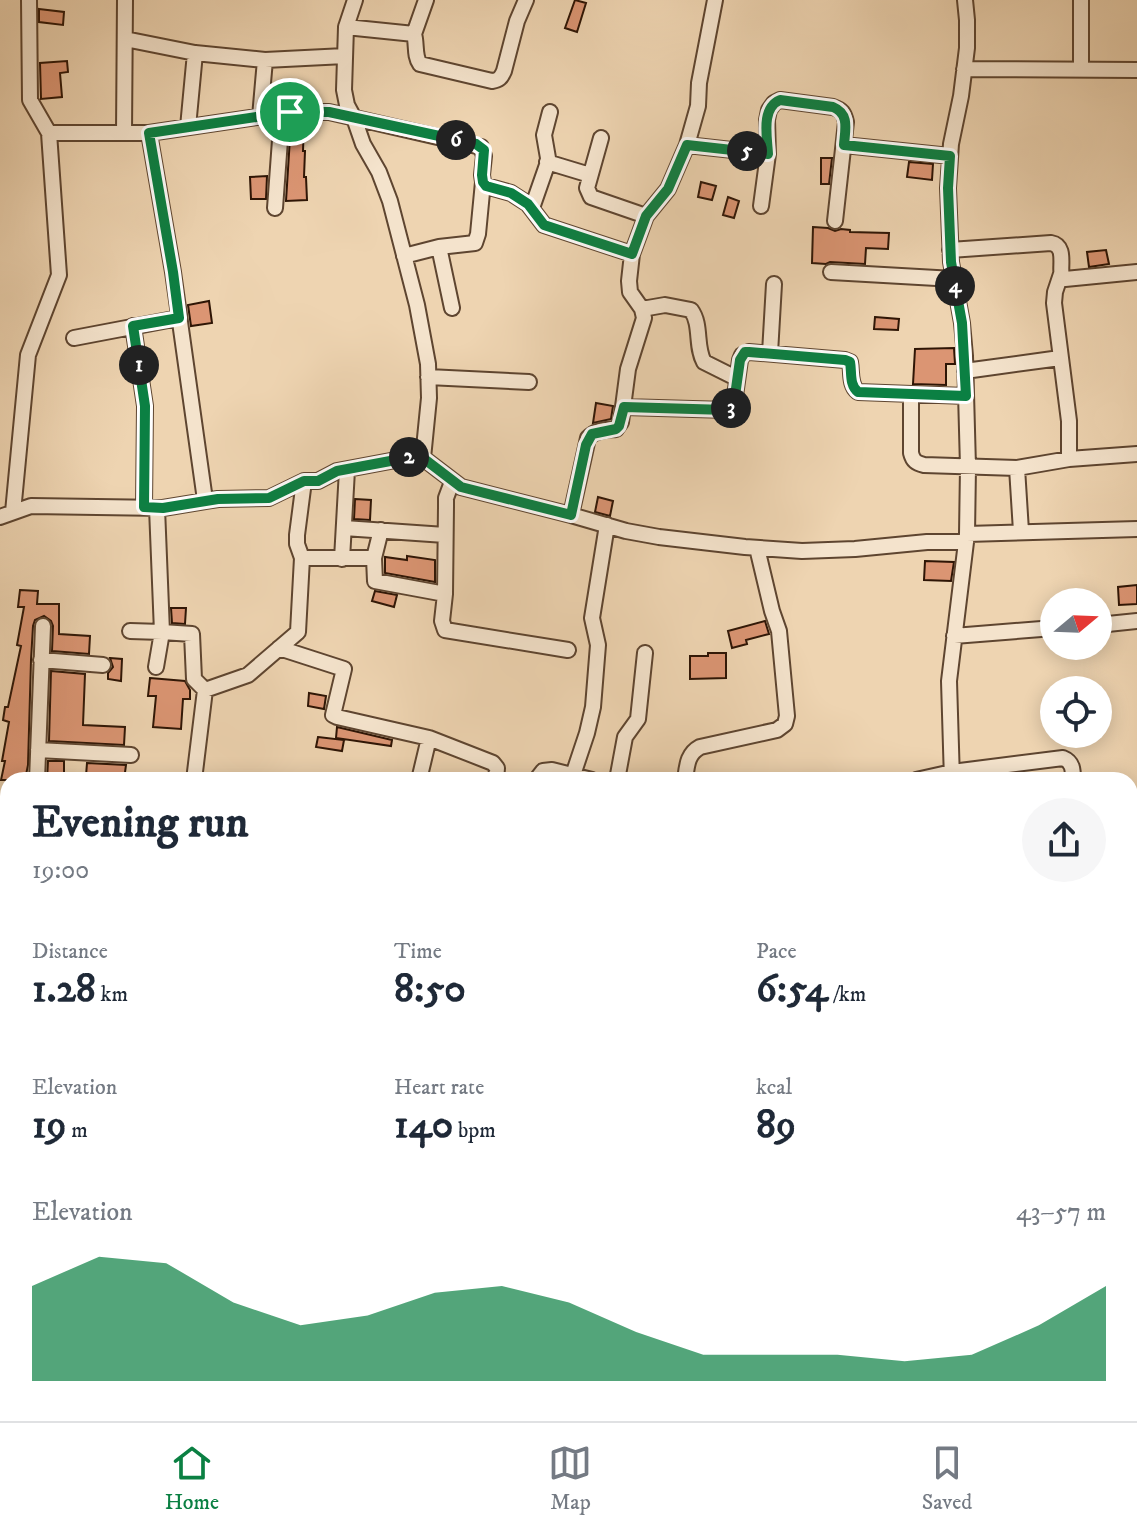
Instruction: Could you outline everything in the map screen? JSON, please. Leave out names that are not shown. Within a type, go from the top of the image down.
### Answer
[{"type":"street","points":[[29,0],[30,100],[49,133],[59,275],[28,355],[6,515],[31,506],[151,507],[205,500],[269,498],[304,481],[318,481],[337,471],[417,456],[461,487],[626,531],[687,541],[819,551],[1021,531],[1137,529]]},
{"type":"street","points":[[124,133],[125,0]]},
{"type":"street","points":[[355,0],[346,27],[344,90],[363,144],[379,172],[390,201],[417,305],[428,364],[429,398],[423,458]]},
{"type":"street","points":[[426,0],[414,34],[420,64],[492,81],[502,77],[526,0]]},
{"type":"street","points":[[571,515],[588,438],[597,431],[619,426],[628,369],[644,318],[642,309],[630,292],[632,254],[646,216],[668,189],[687,145],[698,106],[699,83],[715,0]]},
{"type":"street","points":[[952,772],[949,681],[967,538],[968,467],[962,323],[950,250],[948,188],[964,69],[967,34],[965,0]]},
{"type":"street","points":[[1081,0],[1081,69]]},
{"type":"street","points":[[346,27],[414,34]]},
{"type":"street","points":[[125,39],[195,53],[265,60],[345,56]]},
{"type":"street","points":[[188,127],[195,53]]},
{"type":"street","points":[[260,117],[265,60]]},
{"type":"street","points":[[964,69],[1137,70]]},
{"type":"street","points":[[761,206],[768,154],[767,120],[774,103],[780,100],[833,107],[845,114],[846,122],[835,221]]},
{"type":"street","points":[[49,133],[149,133],[282,113],[329,112],[481,147],[484,156],[483,182],[475,243],[439,247],[404,256]]},
{"type":"street","points":[[532,208],[547,162],[544,135],[550,112]]},
{"type":"street","points":[[275,208],[282,113]]},
{"type":"street","points":[[149,133],[173,272],[205,500]]},
{"type":"street","points":[[601,138],[587,188],[591,197],[646,216]]},
{"type":"street","points":[[687,145],[768,154]]},
{"type":"street","points":[[844,145],[950,156]]},
{"type":"street","points":[[547,162],[590,175]]},
{"type":"street","points":[[483,182],[490,188],[511,193],[532,208],[544,225],[632,254]]},
{"type":"street","points":[[950,250],[1057,244],[1062,252],[1061,274],[1054,303],[1069,421],[1069,459]]},
{"type":"street","points":[[439,247],[452,308]]},
{"type":"street","points":[[831,272],[954,279]]},
{"type":"street","points":[[1061,274],[1065,279],[1137,272]]},
{"type":"street","points":[[770,353],[774,284]]},
{"type":"street","points":[[642,309],[665,305],[691,310],[696,318],[698,346],[704,362],[736,378]]},
{"type":"street","points":[[74,338],[179,318]]},
{"type":"street","points":[[133,326],[145,406],[162,632],[156,667]]},
{"type":"street","points":[[624,407],[727,410],[734,403],[736,378],[745,352],[840,358],[850,362],[852,382],[858,392],[966,396]]},
{"type":"street","points":[[965,371],[1060,358]]},
{"type":"street","points":[[428,377],[529,382]]},
{"type":"street","points":[[911,394],[911,453],[913,459],[924,465],[1017,468],[1069,459],[1137,454]]},
{"type":"street","points":[[1017,468],[1021,531]]},
{"type":"street","points":[[342,559],[347,470]]},
{"type":"street","points":[[205,690],[248,675],[298,632],[302,558],[297,535],[304,481]]},
{"type":"street","points":[[452,482],[446,498],[442,621],[445,630],[568,650]]},
{"type":"street","points":[[574,772],[593,707],[598,645],[592,618],[607,525]]},
{"type":"street","points":[[344,528],[445,535]]},
{"type":"street","points":[[381,530],[374,558],[375,581],[445,594]]},
{"type":"street","points":[[686,772],[692,751],[700,747],[777,730],[785,724],[787,716],[779,631],[757,548]]},
{"type":"street","points":[[302,558],[374,558]]},
{"type":"street","points":[[1112,625],[1137,626]]},
{"type":"street","points":[[37,772],[43,626]]},
{"type":"street","points":[[954,636],[1040,629]]},
{"type":"street","points":[[130,631],[192,634],[194,679],[205,690]]},
{"type":"street","points":[[279,648],[344,669],[333,715],[429,738],[493,763],[497,772]]},
{"type":"street","points":[[618,772],[625,737],[638,719],[645,653]]},
{"type":"street","points":[[41,660],[103,665]]},
{"type":"street","points":[[195,772],[205,690]]},
{"type":"street","points":[[421,772],[429,738]]},
{"type":"street","points":[[38,750],[131,755]]},
{"type":"street","points":[[977,772],[1063,758],[1069,760],[1073,772]]},
{"type":"building","points":[[575,0],[586,3],[577,32],[565,28]]},
{"type":"building","points":[[39,9],[64,12],[63,25],[39,22]]},
{"type":"building","points":[[67,61],[68,72],[60,73],[62,97],[41,99],[40,63]]},
{"type":"building","points":[[291,122],[304,122],[307,200],[286,201]]},
{"type":"building","points":[[821,158],[832,158],[829,184],[821,184]]},
{"type":"building","points":[[909,162],[933,164],[932,180],[907,177]]},
{"type":"building","points":[[267,176],[266,199],[251,199],[250,177]]},
{"type":"building","points":[[701,182],[716,186],[712,200],[698,197]]},
{"type":"building","points":[[728,197],[739,201],[734,218],[723,215]]},
{"type":"building","points":[[813,227],[889,233],[888,249],[866,248],[865,264],[812,263]]},
{"type":"building","points":[[1106,250],[1109,264],[1089,267],[1087,252]]},
{"type":"building","points":[[209,301],[212,323],[191,326],[188,305]]},
{"type":"building","points":[[875,317],[899,319],[898,330],[874,329]]},
{"type":"building","points":[[954,348],[955,364],[946,364],[946,385],[913,384],[915,349]]},
{"type":"building","points":[[596,403],[613,406],[611,419],[593,423]]},
{"type":"building","points":[[598,497],[613,501],[610,516],[595,512]]},
{"type":"building","points":[[355,499],[371,500],[370,520],[354,519]]},
{"type":"building","points":[[407,556],[435,560],[435,582],[385,573],[385,557],[407,560]]},
{"type":"building","points":[[925,561],[954,562],[951,581],[924,580]]},
{"type":"building","points":[[1137,585],[1137,604],[1119,605],[1118,587]]},
{"type":"building","points":[[20,590],[38,591],[37,604],[59,604],[59,634],[90,636],[89,654],[52,651],[51,621],[44,616],[35,620],[27,772],[3,772],[9,722],[3,720],[21,646],[17,645],[24,607],[18,607]]},
{"type":"building","points":[[375,591],[397,595],[394,607],[372,601]]},
{"type":"building","points":[[171,608],[186,608],[185,624],[172,623]]},
{"type":"building","points":[[765,621],[769,634],[746,640],[747,644],[732,648],[728,631]]},
{"type":"building","points":[[708,653],[726,653],[726,678],[690,679],[690,656],[708,656]]},
{"type":"building","points":[[110,658],[122,659],[121,681],[108,679],[113,667]]},
{"type":"building","points":[[51,671],[85,674],[83,725],[125,727],[124,745],[49,741]]},
{"type":"building","points":[[150,678],[185,681],[190,690],[190,699],[183,699],[181,729],[153,727],[156,696],[148,696]]},
{"type":"building","points":[[309,693],[326,696],[324,709],[308,706]]},
{"type":"building","points":[[337,727],[392,740],[391,746],[336,738]]},
{"type":"building","points":[[318,737],[344,740],[342,751],[316,747]]},
{"type":"building","points":[[48,761],[64,761],[64,772],[47,772]]},
{"type":"building","points":[[87,763],[126,765],[125,772],[86,772]]},
{"type":"route","points":[[780,100],[841,110],[846,122],[844,145],[950,156],[951,262],[962,323],[966,396],[858,392],[852,382],[850,362],[840,358],[745,352],[740,360],[731,408],[624,407],[616,429],[592,434],[586,445],[571,515],[461,487],[417,456],[337,471],[318,481],[304,481],[269,498],[218,499],[163,508],[144,507],[146,420],[133,326],[179,318],[149,133],[290,112],[335,113],[476,144],[484,150],[482,175],[486,186],[511,193],[528,204],[544,225],[632,254],[646,216],[668,189],[687,145],[768,154],[767,120],[774,103],[780,100]]}]
